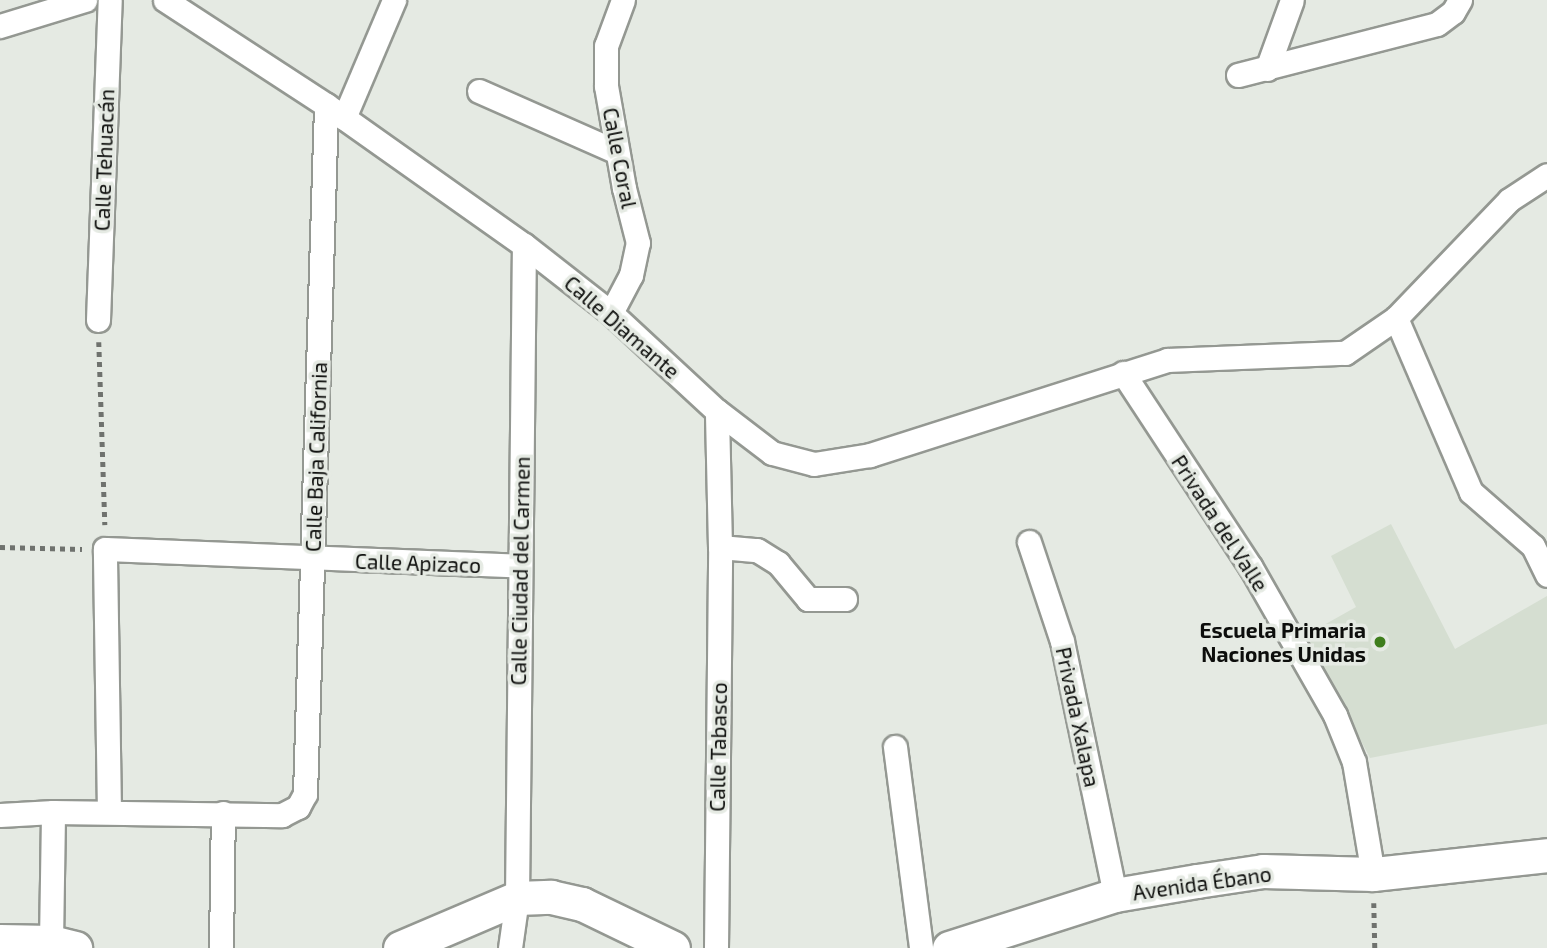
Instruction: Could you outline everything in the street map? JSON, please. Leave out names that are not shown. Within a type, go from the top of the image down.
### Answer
[{"type":"main road","name":"Avenida Ébano","points":[[948,948],[1115,895],[1263,871],[1373,874],[1547,855]]},
{"type":"main road","points":[[412,946],[517,898],[551,897],[582,904],[673,948]]},
{"type":"main road","points":[[0,941],[63,945]]},
{"type":"street","points":[[0,26],[85,0]]},
{"type":"street","name":"Calle Tehuacán","points":[[98,320],[110,0]]},
{"type":"street","name":"Calle Diamante","points":[[165,0],[335,111],[524,245],[611,313],[717,411],[772,453],[814,464],[870,455],[1167,360],[1345,353],[1396,318],[1509,200],[1547,175]]},
{"type":"street","points":[[335,111],[394,0]]},
{"type":"street","name":"Calle Coral","points":[[611,313],[631,275],[638,243],[617,152],[606,86],[606,46],[624,0]]},
{"type":"street","points":[[1267,69],[1293,0]]},
{"type":"street","points":[[1238,75],[1437,24],[1453,12],[1460,0]]},
{"type":"street","points":[[479,91],[617,152]]},
{"type":"street","name":"Calle Baja California","points":[[223,813],[282,814],[298,807],[305,794],[313,560],[335,111]]},
{"type":"street","name":"Calle Ciudad del Carmen","points":[[510,948],[517,898],[524,245]]},
{"type":"street","points":[[1396,318],[1471,492],[1533,546],[1547,575]]},
{"type":"street","name":"Privada del Valle","points":[[1123,373],[1250,566],[1335,715],[1354,762],[1373,874]]},
{"type":"street","name":"Calle Tabasco","points":[[716,948],[720,547],[717,411]]},
{"type":"street","name":"Privada Xalapa","points":[[1029,542],[1062,641],[1115,895]]},
{"type":"street","points":[[720,547],[757,550],[778,563],[808,599],[845,599]]},
{"type":"street","points":[[106,549],[109,812]]},
{"type":"street","name":"Calle Apizaco","points":[[106,549],[313,560],[520,566]]},
{"type":"street","points":[[895,747],[921,948]]},
{"type":"street","points":[[53,812],[63,945]]},
{"type":"street","points":[[0,815],[53,812],[223,813],[221,948]]},
{"type":"path","points":[[0,547],[106,549],[98,320]]},
{"type":"path","points":[[1373,874],[1375,948]]},
{"type":"shaded area","name":"Escuela Primaria Naciones Unidas","points":[[1391,524],[1455,649],[1547,596],[1547,724],[1370,758],[1306,635],[1356,607],[1331,556]]},
{"type":"place","name":"Escuela Primaria Naciones Unidas","points":[[1380,642]]}]
